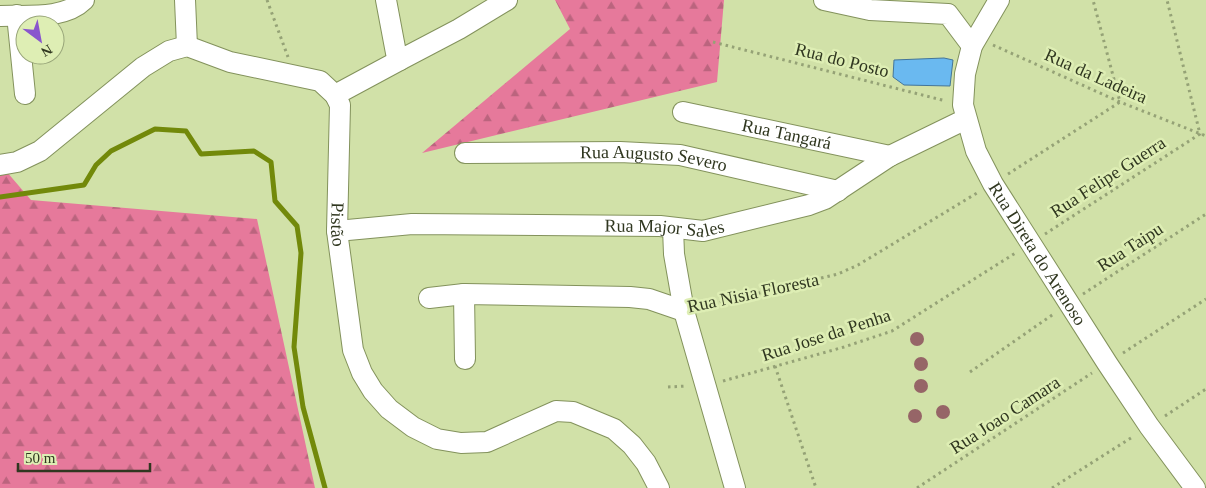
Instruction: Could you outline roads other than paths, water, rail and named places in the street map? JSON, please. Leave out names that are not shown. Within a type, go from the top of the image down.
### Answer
[{"type":"street","points":[[25,94],[9,15],[69,11],[84,0]]},
{"type":"street","points":[[185,0],[187,46]]},
{"type":"street","points":[[386,0],[396,53],[400,60]]},
{"type":"street","points":[[0,165],[16,162],[40,151],[143,67],[169,51],[187,46],[230,62],[294,74],[320,81],[335,95],[459,29],[508,0]]},
{"type":"street","points":[[824,0],[870,10],[946,7],[974,42]]},
{"type":"street","name":"Rua Direta do Arenoso","points":[[999,0],[974,42],[965,74],[964,112],[976,152],[993,184],[1107,364],[1149,426],[1196,488]]},
{"type":"street","name":"Pistão","points":[[335,95],[340,106],[337,231],[353,350],[362,373],[373,391],[389,409],[413,427],[437,438],[461,443],[487,442],[556,412],[573,412],[614,429],[632,445],[646,463],[659,488]]},
{"type":"street","name":"Rua Tangará","points":[[684,112],[890,156]]},
{"type":"street","name":"Rua Major Sales","points":[[337,231],[412,224],[673,228],[688,230],[717,228],[809,205],[838,191],[890,156],[964,112]]},
{"type":"street","name":"Rua Augusto Severo","points":[[466,153],[620,152],[680,155],[838,191]]},
{"type":"street","points":[[673,228],[674,254],[684,311],[707,385],[735,488]]},
{"type":"street","points":[[464,294],[465,358]]},
{"type":"street","name":"Rua Nisia Floresta","points":[[429,298],[464,294],[630,297],[649,299],[684,311]]},
{"type":"waterway","points":[[0,197],[84,185],[96,165],[111,151],[155,129],[186,131],[201,154],[254,151],[271,162],[275,201],[297,226],[301,253],[294,347],[303,407],[325,488]]}]
